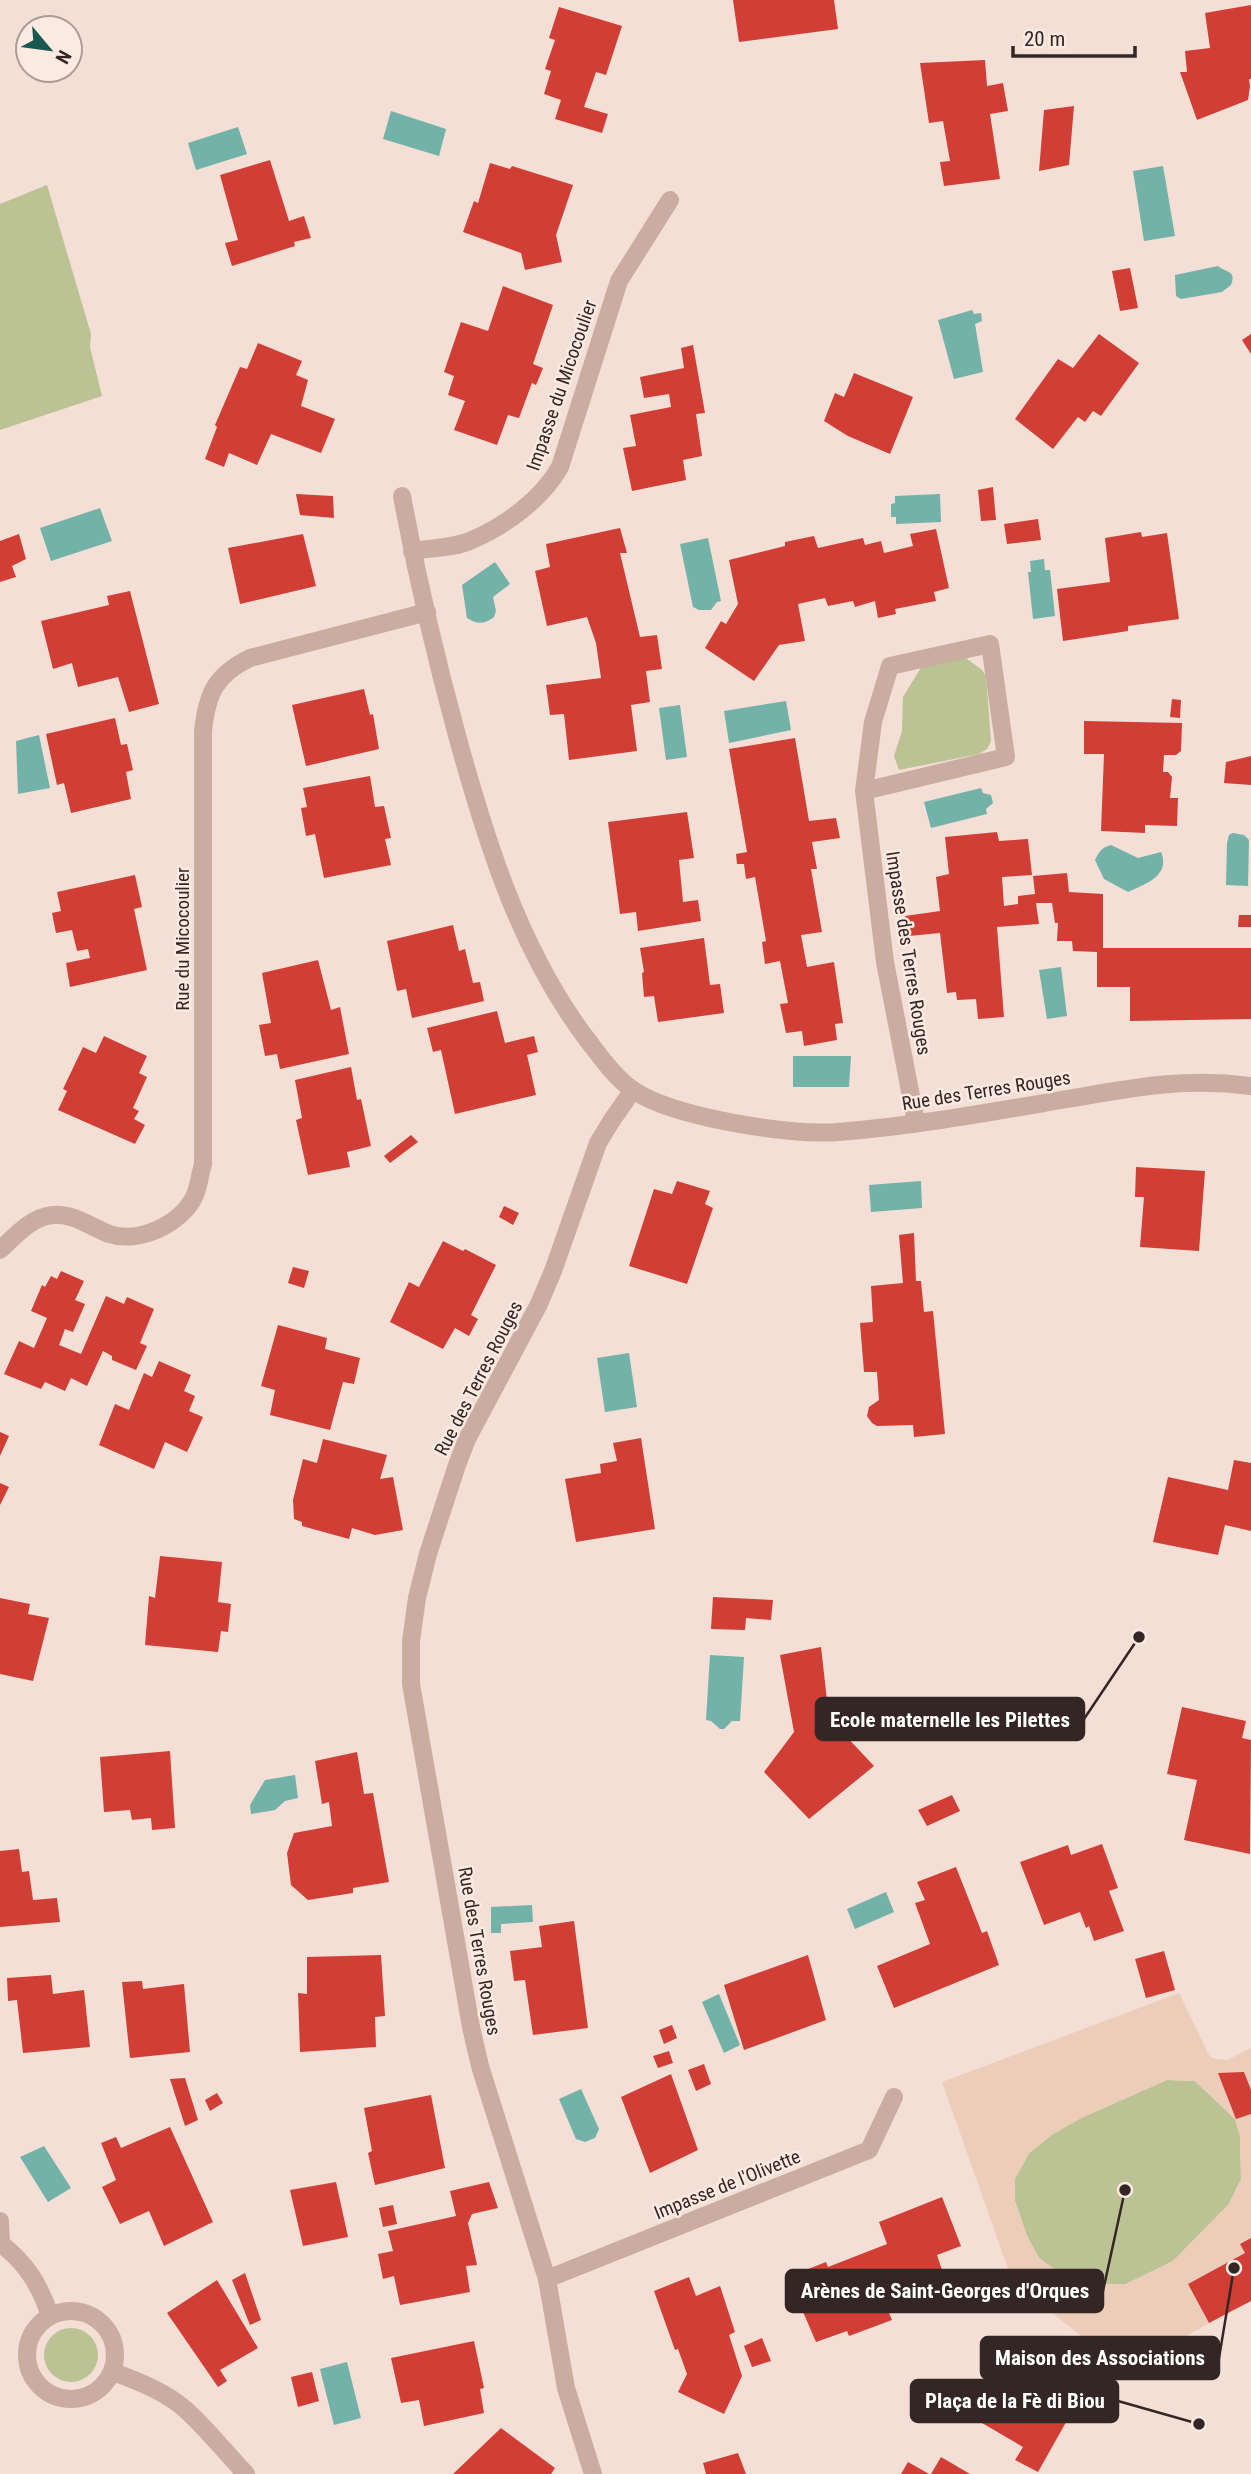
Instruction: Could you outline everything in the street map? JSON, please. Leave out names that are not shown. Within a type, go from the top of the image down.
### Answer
[{"type":"street","name":"Impasse du Micocoulier","points":[[412,551],[471,541],[536,500],[550,485],[560,467],[619,281],[670,200]]},
{"type":"street","points":[[402,496],[444,691],[474,798],[511,904],[535,959],[564,1009],[608,1065],[633,1090]]},
{"type":"street","name":"Rue du Micocoulier","points":[[0,1250],[30,1223],[54,1215],[78,1219],[111,1235],[139,1236],[173,1222],[194,1197],[203,1164],[203,731],[210,696],[219,678],[233,666],[250,659],[427,612]]},
{"type":"street","name":"Impasse des Terres Rouges","points":[[864,791],[1006,757],[990,645],[890,666],[873,722],[864,791],[885,962],[916,1122]]},
{"type":"street","name":"Rue des Terres Rouges","points":[[593,2474],[566,2388],[547,2279],[480,2066],[471,2026],[411,1685],[411,1642],[417,1598],[428,1554],[462,1452],[549,1282],[598,1143],[633,1090],[662,1105],[730,1122],[778,1130],[836,1132],[955,1118],[1167,1082],[1219,1082],[1251,1086]]},
{"type":"street","name":"Impasse de l'Olivette","points":[[547,2279],[869,2150],[894,2097]]},
{"type":"street","points":[[0,2221],[1,2244],[22,2262],[35,2279],[50,2316]]},
{"type":"street","points":[[63,2311],[76,2311],[101,2322],[110,2333],[115,2345],[113,2372],[105,2385],[94,2394],[80,2399],[59,2398],[40,2387],[32,2376],[27,2363],[27,2349],[39,2324],[63,2311]]},
{"type":"street","points":[[113,2372],[168,2397],[186,2410],[246,2474]]},
{"type":"green space","points":[[47,185],[91,334],[90,347],[102,396],[0,430],[0,204]]},
{"type":"green space","points":[[966,658],[986,676],[991,741],[987,749],[979,754],[899,770],[894,756],[902,731],[903,697],[922,666]]},
{"type":"green space","points":[[1167,2080],[1195,2081],[1235,2119],[1240,2136],[1241,2179],[1229,2204],[1173,2261],[1126,2284],[1082,2284],[1061,2274],[1039,2258],[1027,2236],[1015,2201],[1015,2179],[1029,2153],[1053,2134],[1081,2118]]},
{"type":"green space","points":[[71,2328],[90,2336],[98,2355],[90,2374],[71,2382],[52,2374],[44,2355],[52,2336]]},
{"type":"shaded area","points":[[1179,1993],[1210,2057],[1227,2060],[1251,2048],[1251,2238],[1240,2244],[1245,2253],[1188,2284],[1209,2323],[1123,2373],[1012,2280],[942,2082]],"holes":[[[1167,2080],[1195,2081],[1235,2119],[1240,2136],[1241,2179],[1229,2204],[1173,2261],[1126,2284],[1082,2284],[1061,2274],[1039,2258],[1027,2236],[1015,2201],[1015,2179],[1029,2153],[1053,2134],[1081,2118]]]},
{"type":"water","points":[[391,111],[446,129],[439,156],[383,139]]},
{"type":"water","points":[[238,127],[247,154],[196,170],[188,143]]},
{"type":"water","points":[[1163,166],[1175,236],[1144,241],[1133,171]]},
{"type":"water","points":[[1218,266],[1230,272],[1233,277],[1231,285],[1222,292],[1181,299],[1176,296],[1175,275]]},
{"type":"water","points":[[972,310],[974,314],[981,313],[982,321],[975,324],[983,372],[954,379],[938,320]]},
{"type":"water","points":[[940,494],[941,522],[896,524],[896,517],[891,517],[891,504],[895,503],[895,496]]},
{"type":"water","points":[[100,508],[112,541],[51,561],[40,528]]},
{"type":"water","points":[[708,538],[721,601],[711,610],[699,610],[693,607],[680,544]]},
{"type":"water","points":[[1044,559],[1045,570],[1050,570],[1055,616],[1033,619],[1028,572],[1031,572],[1030,561]]},
{"type":"water","points":[[495,562],[510,584],[493,597],[496,611],[494,617],[484,622],[474,622],[467,618],[462,585]]},
{"type":"water","points":[[786,701],[791,730],[729,743],[724,711]]},
{"type":"water","points":[[680,705],[687,757],[666,760],[659,708]]},
{"type":"water","points":[[39,735],[50,788],[18,794],[16,741]]},
{"type":"water","points":[[981,788],[983,793],[991,795],[993,803],[986,809],[987,814],[931,828],[924,802]]},
{"type":"water","points":[[1229,835],[1244,835],[1249,840],[1248,886],[1226,885],[1227,843]]},
{"type":"water","points":[[1111,845],[1138,858],[1161,852],[1163,860],[1159,873],[1142,886],[1128,892],[1104,879],[1095,860],[1101,850]]},
{"type":"water","points":[[1061,967],[1067,1016],[1047,1019],[1039,970]]},
{"type":"water","points":[[793,1056],[851,1056],[849,1087],[793,1087]]},
{"type":"water","points":[[921,1181],[922,1208],[871,1212],[869,1185]]},
{"type":"water","points":[[629,1353],[637,1407],[605,1412],[597,1358]]},
{"type":"water","points":[[710,1655],[744,1657],[740,1721],[732,1721],[724,1729],[706,1720]]},
{"type":"water","points":[[295,1775],[298,1798],[285,1801],[275,1810],[251,1814],[250,1805],[265,1780]]},
{"type":"water","points":[[886,1892],[894,1912],[855,1929],[847,1909]]},
{"type":"water","points":[[532,1905],[533,1922],[501,1924],[501,1933],[491,1933],[491,1907]]},
{"type":"water","points":[[719,1994],[740,2045],[724,2053],[702,2002]]},
{"type":"water","points":[[581,2089],[599,2129],[595,2138],[585,2142],[576,2139],[559,2099]]},
{"type":"water","points":[[44,2146],[71,2188],[48,2202],[20,2157]]},
{"type":"water","points":[[347,2362],[361,2418],[334,2425],[320,2369]]},
{"type":"building","points":[[733,0],[834,0],[838,29],[739,42]]},
{"type":"building","points":[[1251,5],[1251,79],[1248,100],[1197,120],[1180,72],[1187,72],[1185,51],[1210,48],[1205,13]]},
{"type":"building","points":[[559,7],[622,26],[606,75],[596,72],[584,107],[608,114],[602,133],[555,119],[561,100],[544,94],[551,71],[545,69],[555,40],[549,38]]},
{"type":"building","points":[[985,60],[987,86],[1003,83],[1008,111],[990,114],[1000,179],[944,186],[940,162],[950,161],[943,121],[929,123],[920,63]]},
{"type":"building","points":[[1074,106],[1069,165],[1039,171],[1044,110]]},
{"type":"building","points":[[270,160],[289,221],[304,216],[311,238],[294,242],[295,246],[232,266],[225,243],[238,240],[220,175]]},
{"type":"building","points":[[490,163],[510,169],[512,166],[573,185],[556,235],[562,262],[525,270],[521,253],[463,232],[474,201],[478,203]]},
{"type":"building","points":[[1130,268],[1138,308],[1120,311],[1112,271]]},
{"type":"building","points":[[503,286],[553,305],[533,364],[543,368],[539,378],[536,385],[532,383],[519,418],[508,415],[497,445],[454,430],[465,401],[448,395],[454,376],[444,372],[461,322],[488,331]]},
{"type":"building","points":[[1099,334],[1139,363],[1101,416],[1093,411],[1085,422],[1078,417],[1053,449],[1015,419],[1058,359],[1073,368]]},
{"type":"building","points":[[1251,334],[1251,354],[1242,340]]},
{"type":"building","points":[[258,343],[302,361],[296,375],[308,380],[301,406],[335,419],[321,453],[271,434],[257,465],[229,453],[224,467],[205,459],[217,427],[215,425],[240,367],[247,369]]},
{"type":"building","points":[[693,345],[705,413],[696,414],[702,456],[683,460],[686,480],[632,491],[623,448],[636,446],[630,415],[671,407],[669,394],[644,398],[640,377],[684,368],[681,348]]},
{"type":"building","points":[[854,373],[913,397],[890,454],[848,436],[824,421],[835,393],[844,397]]},
{"type":"building","points":[[993,487],[996,520],[981,521],[978,490]]},
{"type":"building","points":[[296,494],[333,496],[334,518],[300,515]]},
{"type":"building","points":[[1038,519],[1041,540],[1007,544],[1004,524]]},
{"type":"building","points":[[620,528],[627,553],[620,553],[640,637],[657,635],[662,669],[646,671],[650,702],[631,705],[637,751],[569,760],[564,714],[550,715],[546,685],[601,678],[596,643],[587,617],[547,626],[535,571],[550,567],[546,544]]},
{"type":"building","points":[[936,529],[949,588],[934,592],[936,601],[895,609],[896,614],[878,618],[875,601],[855,607],[853,601],[828,606],[825,598],[798,604],[805,641],[779,645],[754,681],[705,648],[721,621],[726,624],[738,604],[729,560],[785,546],[785,542],[814,536],[818,548],[863,538],[865,545],[881,541],[884,553],[913,546],[910,534]]},
{"type":"building","points":[[1141,532],[1142,537],[1167,533],[1179,619],[1128,626],[1128,631],[1063,641],[1057,589],[1110,582],[1105,538]]},
{"type":"building","points":[[19,534],[26,559],[12,566],[16,577],[0,582],[0,541]]},
{"type":"building","points":[[303,534],[316,586],[240,604],[228,548]]},
{"type":"building","points":[[130,591],[159,704],[129,712],[118,677],[78,687],[72,663],[53,669],[41,621],[109,605],[107,596]]},
{"type":"building","points":[[364,689],[370,715],[373,714],[379,749],[306,766],[292,705]]},
{"type":"building","points":[[1172,699],[1181,700],[1180,718],[1170,717]]},
{"type":"building","points":[[115,718],[121,745],[127,744],[133,770],[126,772],[131,799],[71,813],[64,783],[57,785],[46,734]]},
{"type":"building","points":[[1084,721],[1182,723],[1181,751],[1176,755],[1164,755],[1163,772],[1168,772],[1172,777],[1170,798],[1178,798],[1177,826],[1145,825],[1145,833],[1101,831],[1104,754],[1084,754]]},
{"type":"building","points":[[795,738],[809,821],[836,818],[840,838],[812,842],[817,869],[811,869],[822,932],[801,935],[807,967],[834,962],[843,1023],[835,1024],[837,1040],[804,1046],[802,1031],[786,1033],[780,1004],[788,1003],[780,961],[765,964],[762,942],[766,941],[755,877],[746,879],[744,864],[737,864],[736,854],[747,852],[729,749]]},
{"type":"building","points":[[1251,756],[1251,785],[1224,783],[1226,762]]},
{"type":"building","points":[[370,776],[375,807],[384,806],[391,838],[385,839],[391,865],[324,878],[315,834],[306,836],[301,808],[307,807],[303,788]]},
{"type":"building","points":[[687,812],[694,858],[679,860],[683,902],[698,900],[701,921],[638,931],[636,912],[620,914],[608,822]]},
{"type":"building","points":[[997,832],[999,841],[1028,839],[1032,875],[1002,877],[1004,906],[1018,904],[1018,896],[1035,894],[1033,876],[1067,873],[1069,892],[1103,894],[1103,948],[1251,948],[1251,1019],[1130,1021],[1130,987],[1097,987],[1097,952],[1073,951],[1072,941],[1057,941],[1058,923],[1055,923],[1052,903],[1036,903],[1039,924],[997,927],[1004,1017],[978,1019],[976,999],[957,1000],[956,992],[947,993],[940,933],[909,936],[905,916],[940,911],[936,877],[949,874],[945,837]]},
{"type":"building","points":[[135,875],[142,907],[134,909],[147,970],[70,987],[66,963],[90,958],[88,949],[77,951],[72,930],[56,933],[52,913],[61,911],[57,892]]},
{"type":"building","points":[[1239,915],[1251,915],[1251,927],[1238,927]]},
{"type":"building","points":[[453,925],[459,951],[465,949],[473,983],[480,982],[484,1001],[412,1018],[406,989],[397,991],[387,941]]},
{"type":"building","points":[[704,938],[710,985],[720,984],[724,1013],[658,1022],[654,996],[644,997],[640,948]]},
{"type":"building","points":[[318,960],[331,1010],[340,1007],[349,1054],[280,1069],[277,1054],[265,1056],[259,1025],[271,1023],[262,973]]},
{"type":"building","points":[[497,1011],[505,1043],[534,1036],[538,1052],[527,1055],[536,1095],[455,1114],[441,1050],[433,1052],[427,1028]]},
{"type":"building","points":[[104,1036],[147,1056],[139,1073],[147,1077],[133,1108],[139,1111],[134,1119],[145,1125],[135,1144],[58,1110],[67,1091],[63,1089],[83,1047],[96,1053]]},
{"type":"building","points":[[351,1067],[357,1100],[361,1099],[371,1146],[347,1152],[350,1167],[308,1175],[296,1120],[302,1118],[295,1080]]},
{"type":"building","points":[[411,1135],[418,1142],[390,1163],[384,1156]]},
{"type":"building","points":[[1136,1167],[1205,1171],[1199,1251],[1140,1247],[1144,1197],[1135,1197]]},
{"type":"building","points":[[677,1181],[710,1191],[705,1204],[713,1208],[687,1284],[629,1266],[654,1189],[672,1194]]},
{"type":"building","points":[[504,1206],[519,1213],[513,1225],[499,1217]]},
{"type":"building","points":[[914,1233],[916,1281],[921,1281],[924,1312],[933,1311],[945,1434],[914,1437],[913,1425],[877,1426],[867,1416],[869,1407],[879,1400],[877,1372],[864,1372],[860,1323],[873,1322],[871,1286],[903,1283],[899,1235]]},
{"type":"building","points":[[443,1241],[496,1265],[471,1315],[478,1319],[469,1336],[455,1328],[443,1349],[390,1322],[409,1282],[419,1287]]},
{"type":"building","points":[[293,1267],[309,1271],[304,1288],[288,1283]]},
{"type":"building","points":[[61,1271],[84,1281],[75,1300],[85,1304],[73,1332],[65,1329],[59,1345],[81,1354],[106,1296],[124,1304],[127,1297],[154,1309],[140,1343],[147,1346],[136,1370],[112,1360],[112,1356],[103,1351],[87,1386],[71,1378],[65,1391],[45,1382],[41,1389],[4,1374],[19,1341],[34,1348],[47,1318],[31,1311],[42,1285],[45,1287],[51,1276],[57,1279]]},
{"type":"building","points":[[278,1325],[327,1338],[325,1349],[360,1358],[354,1384],[343,1382],[330,1430],[270,1415],[275,1390],[261,1386]]},
{"type":"building","points":[[159,1361],[191,1375],[184,1391],[195,1396],[189,1411],[203,1417],[187,1452],[165,1442],[154,1469],[99,1445],[115,1404],[129,1410],[144,1373],[152,1377]]},
{"type":"building","points":[[0,1432],[9,1436],[0,1456]]},
{"type":"building","points":[[641,1438],[655,1529],[576,1542],[565,1479],[601,1473],[600,1464],[617,1461],[613,1443]]},
{"type":"building","points":[[323,1439],[387,1455],[380,1479],[393,1477],[403,1530],[375,1535],[352,1528],[349,1539],[302,1526],[302,1522],[294,1519],[293,1500],[303,1459],[317,1463]]},
{"type":"building","points":[[1234,1460],[1251,1463],[1251,1531],[1225,1525],[1218,1555],[1153,1542],[1168,1477],[1228,1490]]},
{"type":"building","points":[[0,1483],[9,1487],[0,1505]]},
{"type":"building","points":[[160,1556],[222,1562],[218,1602],[231,1604],[228,1632],[221,1631],[218,1652],[145,1645],[149,1596],[155,1598]]},
{"type":"building","points":[[713,1597],[773,1600],[771,1620],[746,1618],[745,1630],[711,1629]]},
{"type":"building","points":[[0,1598],[30,1604],[28,1614],[49,1618],[33,1681],[0,1674]]},
{"type":"building","points":[[821,1647],[829,1718],[874,1766],[809,1819],[764,1772],[794,1732],[780,1655]]},
{"type":"building","points":[[1182,1707],[1246,1721],[1242,1738],[1251,1740],[1250,1854],[1184,1840],[1197,1780],[1167,1774]]},
{"type":"building","points":[[170,1751],[175,1828],[152,1830],[151,1818],[132,1820],[130,1810],[104,1812],[100,1757]]},
{"type":"building","points":[[357,1752],[364,1794],[373,1793],[389,1882],[353,1888],[353,1893],[308,1900],[291,1885],[287,1853],[294,1833],[332,1826],[329,1802],[322,1804],[315,1761]]},
{"type":"building","points":[[952,1795],[960,1811],[927,1826],[918,1810]]},
{"type":"building","points":[[1102,1844],[1118,1888],[1109,1891],[1124,1931],[1094,1941],[1080,1912],[1044,1925],[1020,1862],[1068,1845],[1071,1855]]},
{"type":"building","points":[[19,1849],[22,1872],[29,1871],[33,1900],[57,1898],[60,1922],[0,1927],[0,1851]]},
{"type":"building","points":[[956,1867],[982,1933],[987,1931],[999,1965],[894,2008],[877,1966],[930,1944],[915,1903],[925,1900],[917,1882]]},
{"type":"building","points":[[574,1921],[588,2028],[533,2035],[525,1980],[514,1981],[510,1951],[542,1947],[539,1926]]},
{"type":"building","points":[[1164,1951],[1175,1990],[1146,1998],[1135,1959]]},
{"type":"building","points":[[381,1955],[385,2016],[375,2017],[376,2047],[300,2052],[298,1993],[307,1994],[307,1957]]},
{"type":"building","points":[[808,1955],[826,2020],[744,2050],[724,1985]]},
{"type":"building","points":[[51,1975],[53,1994],[84,1990],[90,2047],[23,2053],[17,2000],[8,2001],[7,1978]]},
{"type":"building","points":[[142,1981],[143,1989],[184,1984],[190,2052],[130,2058],[122,1982]]},
{"type":"building","points":[[672,2025],[677,2038],[664,2044],[659,2030]]},
{"type":"building","points":[[669,2051],[673,2063],[658,2068],[653,2056]]},
{"type":"building","points":[[704,2064],[711,2084],[696,2091],[688,2070]]},
{"type":"building","points":[[1244,2072],[1251,2090],[1251,2114],[1236,2119],[1218,2073]]},
{"type":"building","points":[[671,2074],[698,2150],[650,2173],[621,2097]]},
{"type":"building","points":[[185,2078],[198,2120],[185,2126],[170,2079]]},
{"type":"building","points":[[217,2093],[223,2103],[210,2111],[205,2100]]},
{"type":"building","points":[[431,2095],[445,2168],[375,2185],[368,2153],[372,2151],[364,2108]]},
{"type":"building","points":[[170,2127],[213,2222],[164,2246],[149,2211],[120,2224],[102,2187],[116,2180],[101,2143],[116,2137],[121,2148]]},
{"type":"building","points":[[336,2182],[348,2237],[303,2246],[290,2190]]},
{"type":"building","points":[[489,2182],[498,2208],[472,2214],[468,2223],[477,2265],[466,2266],[470,2292],[400,2305],[394,2276],[383,2279],[378,2254],[393,2251],[388,2231],[456,2216],[450,2191]]},
{"type":"building","points":[[942,2197],[961,2246],[937,2255],[943,2273],[933,2277],[935,2281],[884,2301],[892,2320],[849,2336],[847,2331],[816,2342],[788,2277],[826,2262],[828,2267],[887,2244],[879,2222]]},
{"type":"building","points":[[393,2205],[397,2224],[383,2227],[379,2208]]},
{"type":"building","points":[[1251,2238],[1251,2301],[1209,2323],[1188,2284],[1245,2253],[1240,2244]]},
{"type":"building","points":[[245,2273],[261,2320],[250,2325],[232,2280]]},
{"type":"building","points":[[689,2277],[696,2296],[720,2286],[735,2332],[729,2335],[742,2376],[724,2414],[678,2392],[687,2374],[678,2349],[675,2350],[654,2291]]},
{"type":"building","points":[[217,2280],[258,2348],[220,2370],[227,2381],[218,2387],[167,2313]]},
{"type":"building","points":[[762,2338],[771,2361],[752,2367],[744,2346]]},
{"type":"building","points":[[474,2341],[484,2388],[480,2389],[484,2413],[424,2426],[419,2400],[401,2403],[391,2358]]},
{"type":"building","points":[[1030,2354],[1087,2385],[1038,2472],[1015,2460],[1023,2447],[982,2423],[1001,2388],[1009,2392]]},
{"type":"building","points":[[312,2372],[319,2401],[298,2407],[291,2377]]},
{"type":"building","points":[[501,2428],[555,2468],[551,2474],[453,2474]]},
{"type":"building","points":[[738,2453],[746,2474],[706,2474],[703,2463]]},
{"type":"building","points":[[941,2457],[953,2464],[970,2474],[931,2474]]},
{"type":"building","points":[[908,2462],[929,2474],[901,2474]]},
{"type":"place","name":"Ecole maternelle les Pilettes","points":[[1139,1637]]},
{"type":"place","name":"Arènes de Saint-Georges d'Orques","points":[[1125,2190]]},
{"type":"place","name":"Maison des Associations","points":[[1234,2268]]},
{"type":"place","name":"Plaça de la Fè di Biou","points":[[1199,2424]]}]
